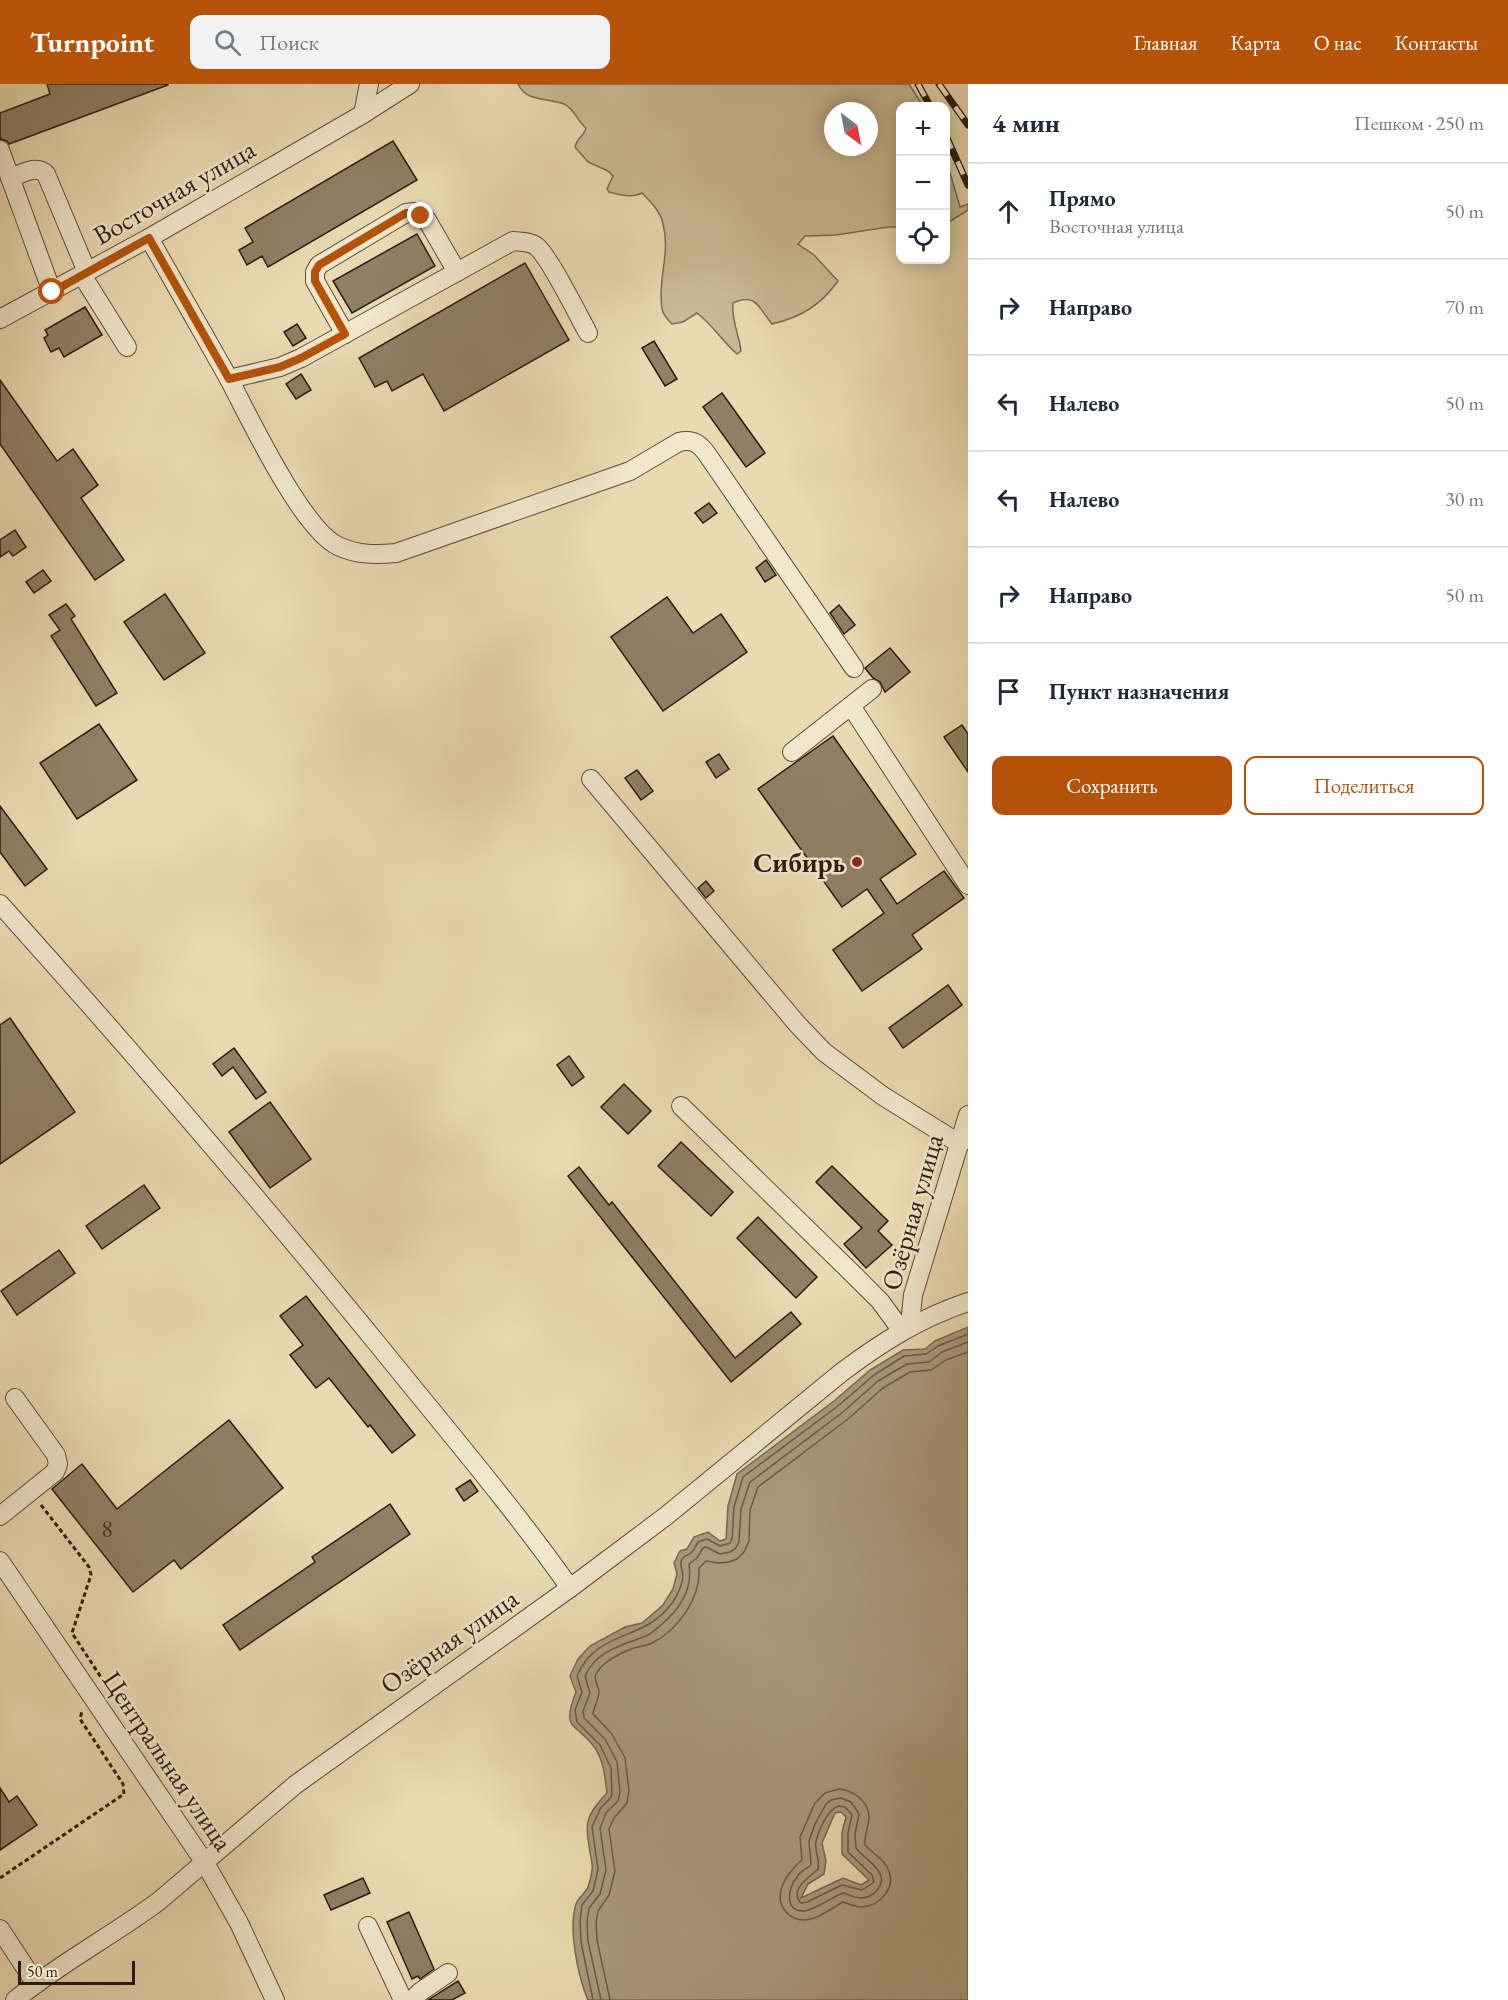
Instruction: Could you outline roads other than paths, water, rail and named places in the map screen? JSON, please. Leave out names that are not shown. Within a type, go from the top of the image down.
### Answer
[{"type":"street","points":[[368,111],[369,84]]},
{"type":"street","name":"Восточная улица","points":[[0,319],[149,238],[368,111],[410,84]]},
{"type":"street","points":[[0,150],[52,292]]},
{"type":"street","points":[[10,178],[37,168],[46,174],[85,274],[127,347]]},
{"type":"street","points":[[345,334],[315,281],[315,272],[324,261],[406,213],[414,213],[427,220],[457,272]]},
{"type":"street","points":[[149,238],[282,477],[309,519],[326,538],[337,546],[358,553],[374,555],[396,553],[630,471],[679,442],[687,440],[703,448],[854,668]]},
{"type":"street","points":[[229,379],[280,367],[301,358],[513,241],[536,246],[546,258],[588,333]]},
{"type":"street","points":[[792,752],[872,689]]},
{"type":"street","points":[[851,706],[968,885]]},
{"type":"street","points":[[591,779],[798,1025],[824,1052],[883,1096],[960,1144]]},
{"type":"street","points":[[0,904],[280,1226],[517,1516],[570,1587]]},
{"type":"street","points":[[681,1106],[908,1327]]},
{"type":"street","name":"Озёрная улица","points":[[908,1327],[913,1296],[968,1115]]},
{"type":"street","name":"Озёрная улица","points":[[15,2000],[36,1983],[135,1919],[205,1863],[255,1817],[295,1785],[684,1502],[842,1372],[908,1327],[968,1302]]},
{"type":"street","points":[[0,1516],[55,1472],[58,1464],[56,1455],[15,1398]]},
{"type":"street","name":"Центральная улица","points":[[0,1561],[205,1863],[239,1923],[275,2000]]},
{"type":"street","points":[[368,1926],[403,2000]]},
{"type":"street","points":[[0,1929],[36,1983]]},
{"type":"street","points":[[412,2000],[430,1984],[448,1973]]},
{"type":"water","points":[[968,1327],[968,2000],[588,2000],[575,1952],[574,1914],[577,1902],[588,1887],[592,1870],[587,1833],[588,1820],[594,1808],[607,1793],[604,1770],[598,1753],[570,1720],[571,1705],[576,1692],[570,1676],[578,1659],[590,1646],[625,1627],[642,1623],[663,1605],[673,1589],[677,1574],[674,1563],[680,1551],[687,1549],[694,1537],[708,1532],[720,1541],[726,1539],[728,1506],[737,1474],[834,1401],[870,1370],[903,1350],[925,1349],[935,1341]],"holes":[[[841,1812],[846,1817],[842,1832],[842,1854],[869,1880],[861,1885],[843,1878],[801,1898],[808,1884],[824,1874],[826,1861],[822,1843],[835,1813]]]},
{"type":"railway","points":[[918,84],[928,102]]},
{"type":"railway","points":[[939,84],[968,125]]},
{"type":"railway","points":[[950,145],[968,185]]},
{"type":"place","name":"Сибирь","points":[[857,862]]}]
